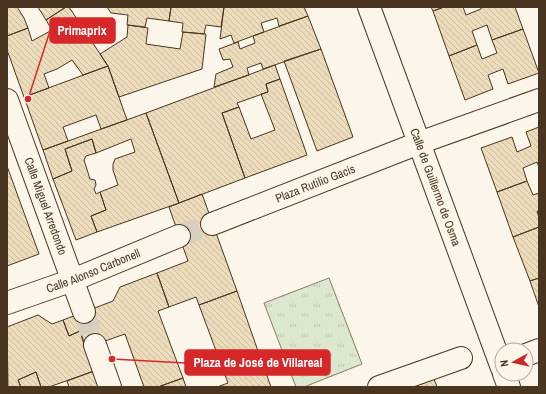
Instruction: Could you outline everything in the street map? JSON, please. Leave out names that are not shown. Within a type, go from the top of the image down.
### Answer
[{"type":"street","name":"Calle de Guillermo de Osma","points":[[369,7],[494,345]]},
{"type":"street","name":"Calle Miguel Arredondo","points":[[7,100],[84,312]]},
{"type":"street","name":"Plaza Rutilio Gacis","points":[[212,224],[419,143],[539,100]]},
{"type":"street","name":"Calle Alonso Carbonell","points":[[7,303],[73,280],[179,236]]},
{"type":"street","points":[[95,345],[110,387]]},
{"type":"street","points":[[379,387],[461,358]]},
{"type":"green space","points":[[329,278],[362,364],[304,387],[296,387],[264,303]]},
{"type":"building","points":[[7,7],[17,7],[28,28],[7,36]]},
{"type":"building","points":[[38,7],[66,7],[46,20]]},
{"type":"building","points":[[66,7],[69,7],[108,66],[83,75],[72,60],[57,69],[44,74],[49,88],[24,97],[7,50],[7,36],[28,28],[32,41],[52,30],[46,20]]},
{"type":"building","points":[[107,7],[171,7],[169,21],[147,18],[145,27],[127,25],[128,15],[111,13]]},
{"type":"building","points":[[171,7],[224,7],[221,27],[206,25],[204,34],[182,32],[183,23],[169,21]]},
{"type":"building","points":[[224,7],[304,7],[308,16],[279,26],[277,18],[261,23],[264,32],[234,43],[231,35],[220,39]]},
{"type":"building","points":[[431,7],[444,7],[433,11]]},
{"type":"building","points":[[444,7],[463,7],[466,15],[481,9],[481,7],[515,7],[523,29],[492,40],[487,25],[472,31],[477,45],[449,56],[433,11]]},
{"type":"building","points":[[308,16],[321,49],[263,69],[261,63],[247,68],[249,75],[214,87],[216,74],[233,67],[230,59],[223,60],[219,49],[238,42],[240,49],[255,43],[253,36]]},
{"type":"building","points":[[128,25],[148,28],[146,44],[180,49],[183,32],[206,34],[202,69],[119,97],[108,66],[100,54],[127,37]]},
{"type":"building","points":[[523,29],[539,73],[508,84],[503,69],[488,75],[493,89],[465,100],[449,56],[477,45],[482,59],[497,53],[492,40]]},
{"type":"building","points":[[321,49],[353,137],[317,151],[284,61]]},
{"type":"building","points":[[275,65],[280,79],[266,84],[268,92],[237,103],[239,107],[222,113],[245,178],[179,203],[146,113]]},
{"type":"building","points":[[108,66],[127,120],[101,129],[96,115],[63,127],[68,141],[43,150],[24,97]]},
{"type":"building","points":[[280,79],[307,155],[245,178],[222,113],[239,107],[251,139],[275,130],[261,94],[268,92],[266,84]]},
{"type":"building","points":[[146,113],[179,203],[97,232],[91,216],[106,210],[100,192],[118,185],[113,170],[113,164],[115,159],[135,152],[131,139],[96,153],[92,139],[65,149],[72,171],[53,179],[43,150]]},
{"type":"building","points":[[539,127],[539,167],[537,162],[523,168],[527,181],[497,192],[481,148],[512,137],[517,152],[531,146],[526,132]]},
{"type":"building","points":[[92,139],[96,153],[86,156],[84,160],[90,179],[95,180],[96,185],[94,189],[96,194],[100,192],[106,210],[91,216],[97,232],[76,240],[53,179],[72,171],[65,149]]},
{"type":"building","points":[[7,166],[39,254],[7,266]]},
{"type":"building","points":[[527,181],[533,195],[539,193],[539,211],[537,211],[539,227],[513,237],[497,192]]},
{"type":"building","points":[[202,194],[237,291],[199,305],[196,297],[169,307],[157,273],[188,261],[169,207]]},
{"type":"building","points":[[539,227],[539,278],[530,281],[513,237]]},
{"type":"building","points":[[157,273],[169,307],[158,311],[183,378],[158,387],[144,387],[125,334],[85,348],[80,331],[69,336],[63,320],[113,301],[120,287]]},
{"type":"building","points":[[539,278],[539,307],[530,281]]},
{"type":"building","points":[[237,291],[258,351],[221,364],[199,305]]},
{"type":"building","points":[[38,315],[52,324],[63,320],[69,336],[80,331],[94,371],[49,387],[41,387],[36,372],[18,380],[21,387],[8,387],[7,327]]},
{"type":"building","points":[[258,351],[271,387],[217,387],[228,383],[221,364]]},
{"type":"building","points":[[94,371],[100,387],[69,387],[67,381]]},
{"type":"building","points":[[36,372],[41,387],[21,387],[18,380]]},
{"type":"building","points":[[183,378],[186,387],[158,387]]},
{"type":"building","points":[[434,379],[437,387],[413,387]]},
{"type":"tunnel","points":[[179,236],[212,224]]},
{"type":"tunnel","points":[[84,312],[95,345]]},
{"type":"place","name":"Primaprix","points":[[28,99]]},
{"type":"place","name":"Plaza de José de Villareal","points":[[112,359]]}]
